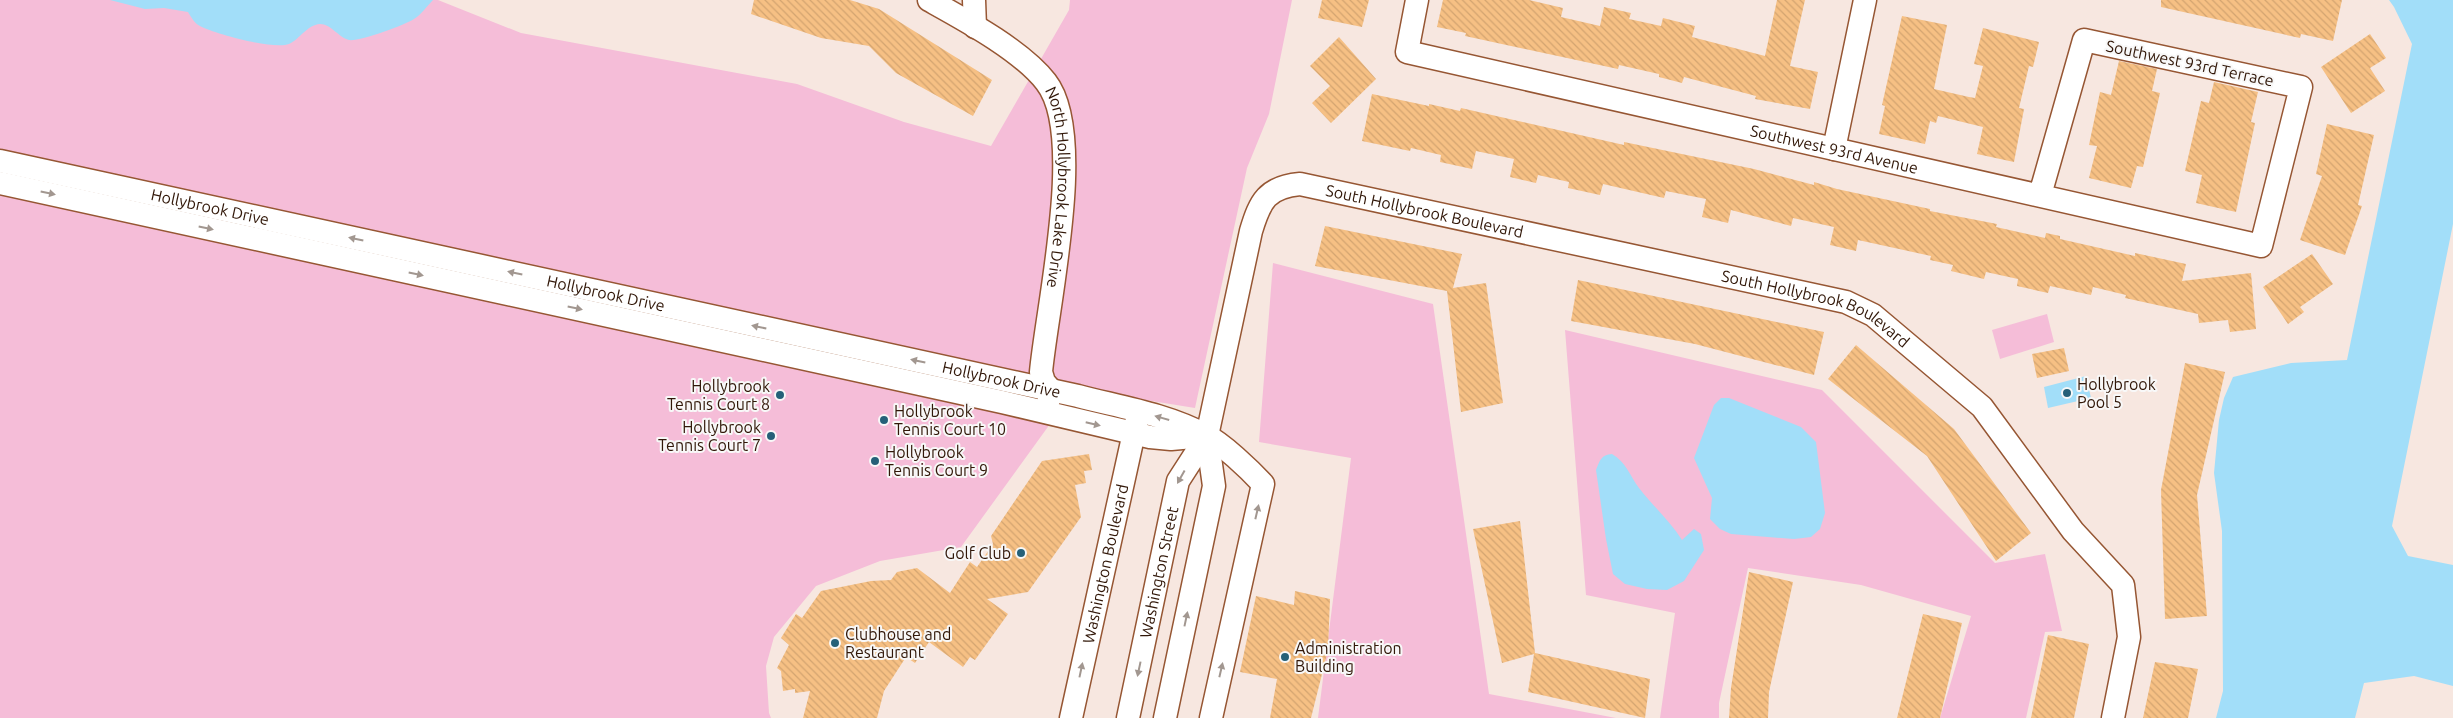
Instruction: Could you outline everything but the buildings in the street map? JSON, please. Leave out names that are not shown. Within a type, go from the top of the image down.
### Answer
[{"type":"street","name":"North Hollybrook Lake Drive","points":[[929,0],[975,27],[1036,71],[1047,83],[1057,101],[1063,122],[1062,206],[1041,372],[1044,382],[1051,390]]},
{"type":"street","points":[[974,0],[975,27]]},
{"type":"street","name":"Southwest 93rd Avenue","points":[[1417,0],[1407,52],[2261,246]]},
{"type":"street","points":[[1834,149],[1866,0]]},
{"type":"street","name":"Southwest 93rd Terrace","points":[[2040,195],[2084,40],[2297,86],[2301,87],[2261,246]]},
{"type":"street","name":"Hollybrook Drive","points":[[0,161],[1051,390],[1175,421],[1207,436],[1246,466],[1263,484],[1211,718]]},
{"type":"street","name":"Hollybrook Drive","points":[[0,183],[1134,433],[1171,439],[1207,436]]},
{"type":"street","name":"South Hollybrook Boulevard","points":[[1272,191],[1284,186],[1300,184],[1846,302],[1873,316],[1982,407],[2073,531],[2123,585],[2129,637],[2112,718]]},
{"type":"street","name":"Washington Street","points":[[1165,718],[1214,486],[1207,436],[1251,231],[1261,203],[1272,191]]},
{"type":"street","points":[[1046,413],[1051,390]]},
{"type":"street","name":"Washington Boulevard","points":[[1071,718],[1139,411]]},
{"type":"street","name":"Washington Street","points":[[1128,718],[1178,481],[1207,436]]},
{"type":"shaded area","points":[[0,0],[438,0],[521,33],[797,84],[904,122],[991,146],[1069,10],[1070,0],[1292,0],[1269,114],[1247,168],[1195,408],[1071,388],[1061,393],[1050,424],[961,547],[880,561],[816,586],[774,637],[766,666],[769,713],[771,718],[0,718]]},
{"type":"shaded area","points":[[1273,263],[1433,304],[1489,694],[1616,718],[1318,718],[1351,458],[1259,442]]},
{"type":"shaded area","points":[[2047,314],[2054,342],[2000,359],[1992,330]]},
{"type":"shaded area","points":[[1565,330],[1822,390],[1995,563],[2045,554],[2062,631],[2045,632],[2026,718],[1940,718],[1971,616],[1861,585],[1748,568],[1719,703],[1719,718],[1660,718],[1675,613],[1586,595]]},
{"type":"water","points":[[110,0],[433,0],[422,13],[409,22],[371,36],[349,40],[328,26],[320,24],[307,29],[289,44],[271,45],[231,37],[200,26],[196,24],[188,12],[164,8],[145,9]]},
{"type":"water","points":[[2389,0],[2453,0],[2453,224],[2392,526],[2408,556],[2453,565],[2453,686],[2414,676],[2364,683],[2355,718],[2216,718],[2223,691],[2222,531],[2214,473],[2219,420],[2224,398],[2233,377],[2291,363],[2347,360],[2412,44]]},
{"type":"water","name":"Hollybrook Pool 5","points":[[2086,376],[2091,398],[2048,408],[2044,387]]},
{"type":"water","points":[[1721,398],[1729,398],[1801,427],[1816,442],[1825,513],[1820,529],[1811,537],[1794,539],[1731,534],[1720,529],[1710,519],[1712,498],[1694,458],[1714,405]]},
{"type":"water","points":[[1612,454],[1624,465],[1639,488],[1682,540],[1694,529],[1701,534],[1704,550],[1684,581],[1667,590],[1647,589],[1625,584],[1613,574],[1596,470],[1601,459]]},
{"type":"place","name":"Hollybrook Pool 5","points":[[2067,393]]},
{"type":"place","name":"Hollybrook Tennis Court 8","points":[[780,395]]},
{"type":"place","name":"Hollybrook Tennis Court 10","points":[[884,420]]},
{"type":"place","name":"Hollybrook Tennis Court 7","points":[[771,436]]},
{"type":"place","name":"Hollybrook Tennis Court 9","points":[[875,461]]},
{"type":"place","name":"Golf Club","points":[[1021,553]]},
{"type":"place","name":"Clubhouse and Restaurant","points":[[835,643]]},
{"type":"place","name":"Administration Building","points":[[1285,657]]}]
